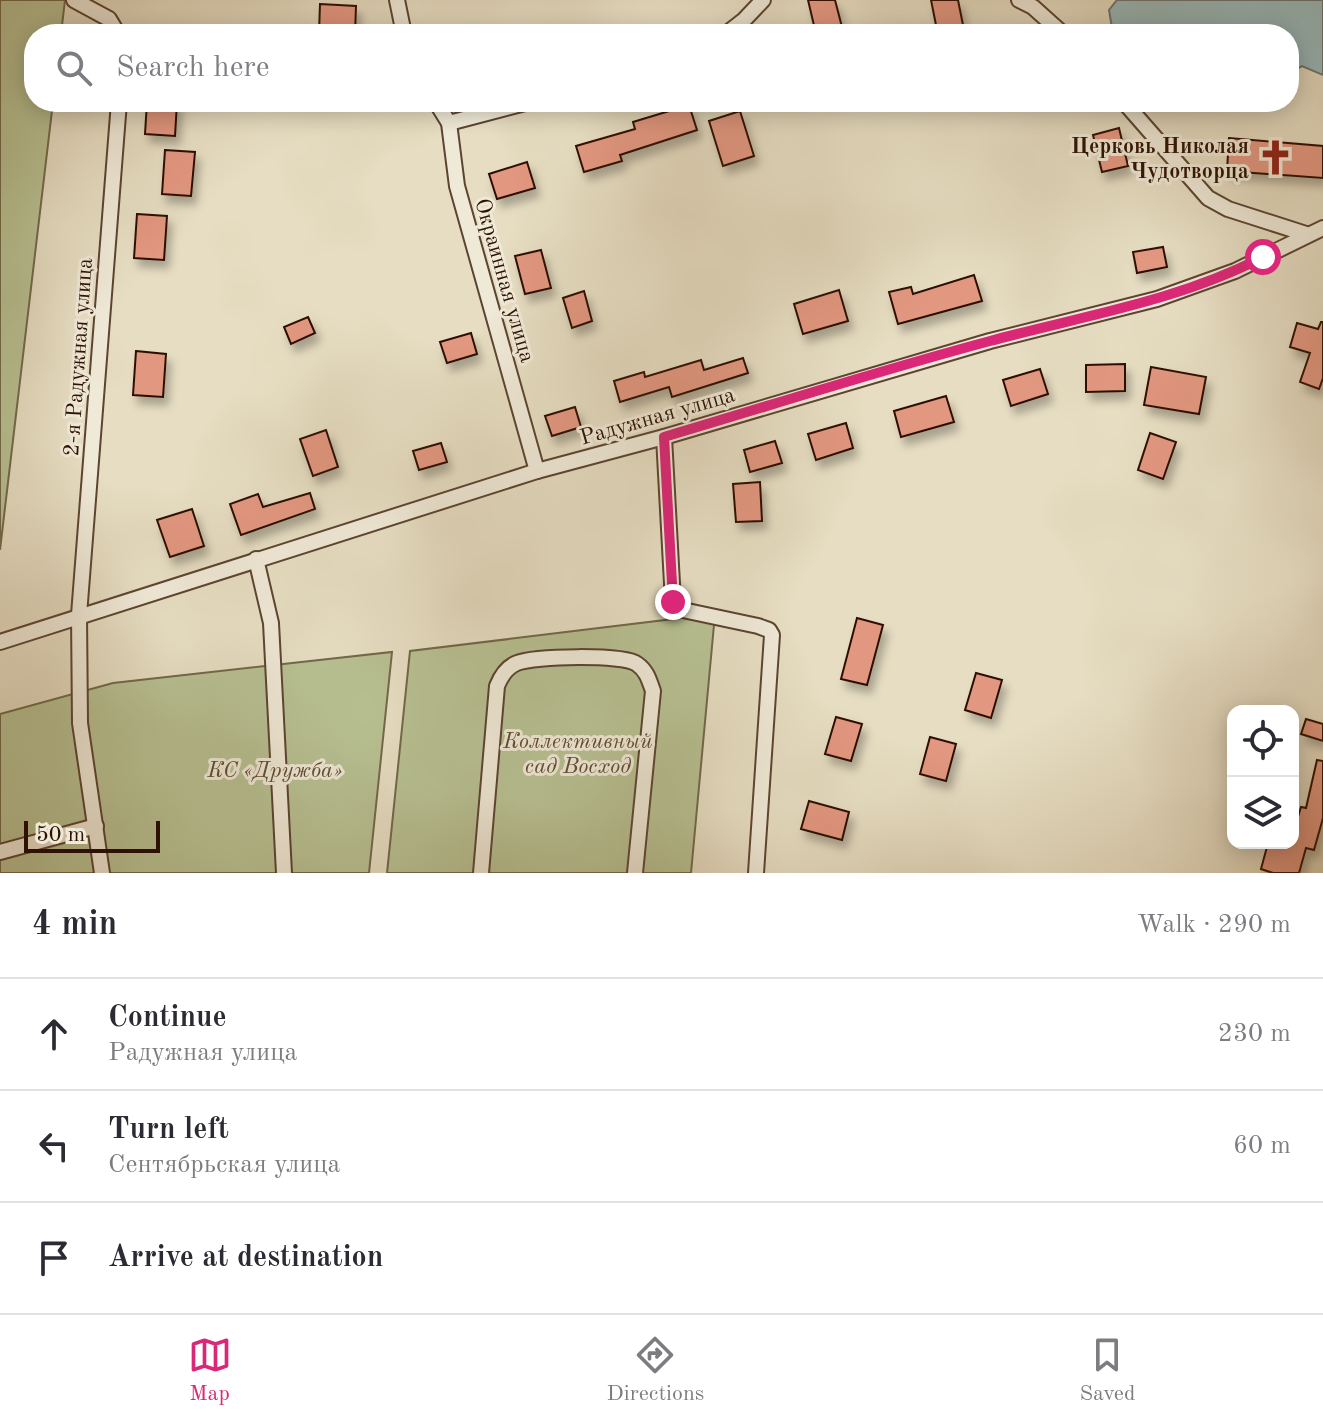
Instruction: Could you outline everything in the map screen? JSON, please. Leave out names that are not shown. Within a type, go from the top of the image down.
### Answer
[{"type":"street","points":[[74,0],[109,19],[112,24]]},
{"type":"street","points":[[397,0],[402,24]]},
{"type":"street","points":[[739,24],[763,0]]},
{"type":"street","points":[[1019,0],[1033,7],[1052,24]]},
{"type":"street","name":"2-я Радужная улица","points":[[102,873],[80,723],[79,615],[118,112]]},
{"type":"street","name":"Окраинная улица","points":[[442,112],[449,123],[457,186],[537,471]]},
{"type":"street","points":[[449,123],[491,112]]},
{"type":"street","points":[[1133,112],[1208,198],[1228,209],[1306,234]]},
{"type":"street","name":"Радужная улица","points":[[0,642],[537,471],[990,341],[1157,299],[1235,271],[1323,228]]},
{"type":"street","points":[[664,437],[673,602],[678,609],[758,626],[769,630],[772,635],[756,873]]},
{"type":"street","points":[[256,559],[271,623],[284,873]]},
{"type":"street","points":[[481,873],[497,686],[502,674],[516,663],[532,659],[618,658],[635,662],[647,673],[653,691],[635,873]]},
{"type":"street","points":[[0,852],[96,826]]},
{"type":"green space","points":[[0,0],[65,0],[62,24],[24,24],[24,112],[52,112],[0,550]]},
{"type":"green space","name":"Коллективный сад Восход","points":[[715,614],[691,873],[387,873],[410,651]]},
{"type":"green space","name":"КС «Дружба»","points":[[392,652],[369,873],[0,873],[0,714],[113,683]]},
{"type":"water","points":[[1117,0],[1323,0],[1323,75],[1302,66],[1299,68],[1299,24],[1111,24],[1109,10]]},
{"type":"building","points":[[808,0],[835,0],[841,24],[814,24]]},
{"type":"building","points":[[931,0],[958,0],[963,24],[936,24]]},
{"type":"building","points":[[320,4],[356,6],[355,24],[319,24]]},
{"type":"building","points":[[146,112],[176,112],[175,136],[145,134]]},
{"type":"building","points":[[666,112],[691,112],[697,130],[620,155],[622,161],[584,172],[576,146],[635,129],[633,122]]},
{"type":"building","points":[[740,112],[754,156],[723,166],[709,121]]},
{"type":"building","points":[[1119,128],[1128,166],[1102,172],[1093,135]]},
{"type":"building","name":"Церковь Николая Чудотворца","points":[[1229,138],[1323,146],[1323,178],[1227,171]]},
{"type":"building","points":[[165,150],[195,152],[191,196],[162,194]]},
{"type":"building","points":[[527,162],[535,188],[497,199],[489,174]]},
{"type":"building","points":[[137,214],[167,216],[164,260],[134,258]]},
{"type":"building","points":[[1163,247],[1167,267],[1137,273],[1133,252]]},
{"type":"building","points":[[541,250],[551,288],[525,294],[515,256]]},
{"type":"building","points":[[974,275],[982,301],[898,324],[889,292],[911,287],[913,294]]},
{"type":"building","points":[[839,290],[848,321],[803,334],[794,304]]},
{"type":"building","points":[[584,291],[592,321],[572,328],[563,298]]},
{"type":"building","points":[[308,317],[315,333],[291,344],[284,327]]},
{"type":"building","points":[[1321,322],[1323,378],[1319,389],[1300,382],[1310,353],[1290,347],[1297,323],[1318,329]]},
{"type":"building","points":[[471,333],[477,354],[447,363],[440,342]]},
{"type":"building","points":[[136,351],[166,354],[163,397],[133,395]]},
{"type":"building","points":[[743,358],[748,373],[672,397],[669,387],[620,402],[614,381],[644,372],[645,377],[701,360],[704,370]]},
{"type":"building","points":[[1125,364],[1125,391],[1086,392],[1086,365]]},
{"type":"building","points":[[1151,367],[1206,377],[1199,414],[1144,405]]},
{"type":"building","points":[[1040,369],[1048,394],[1011,406],[1003,380]]},
{"type":"building","points":[[946,396],[954,422],[901,437],[894,411]]},
{"type":"building","points":[[575,407],[581,427],[552,436],[545,416]]},
{"type":"building","points":[[846,423],[853,448],[816,460],[808,434]]},
{"type":"building","points":[[326,430],[338,467],[313,476],[300,439]]},
{"type":"building","points":[[1150,433],[1176,442],[1163,479],[1138,470]]},
{"type":"building","points":[[775,441],[782,463],[750,472],[744,450]]},
{"type":"building","points":[[441,443],[447,462],[419,470],[413,451]]},
{"type":"building","points":[[760,482],[762,521],[736,522],[733,484]]},
{"type":"building","points":[[310,493],[315,509],[241,535],[230,504],[258,494],[263,507]]},
{"type":"building","points":[[192,509],[204,546],[170,557],[157,520]]},
{"type":"building","points":[[857,618],[883,625],[867,685],[841,679]]},
{"type":"building","points":[[976,673],[1002,680],[991,718],[965,710]]},
{"type":"building","points":[[836,717],[862,724],[851,761],[825,754]]},
{"type":"building","points":[[1306,719],[1323,724],[1323,741],[1301,734]]},
{"type":"building","points":[[930,737],[956,744],[946,781],[920,774]]},
{"type":"building","points":[[1317,760],[1323,761],[1323,818],[1314,850],[1306,848],[1299,873],[1273,873],[1261,869],[1266,849],[1299,849],[1299,814],[1301,807],[1306,808]]},
{"type":"building","points":[[809,801],[849,812],[842,840],[801,829]]},
{"type":"place","name":"Церковь Николая Чудотворца","points":[[1275,158]]},
{"type":"route","points":[[673,602],[664,437],[990,341],[1157,299],[1235,271],[1263,257]]}]
